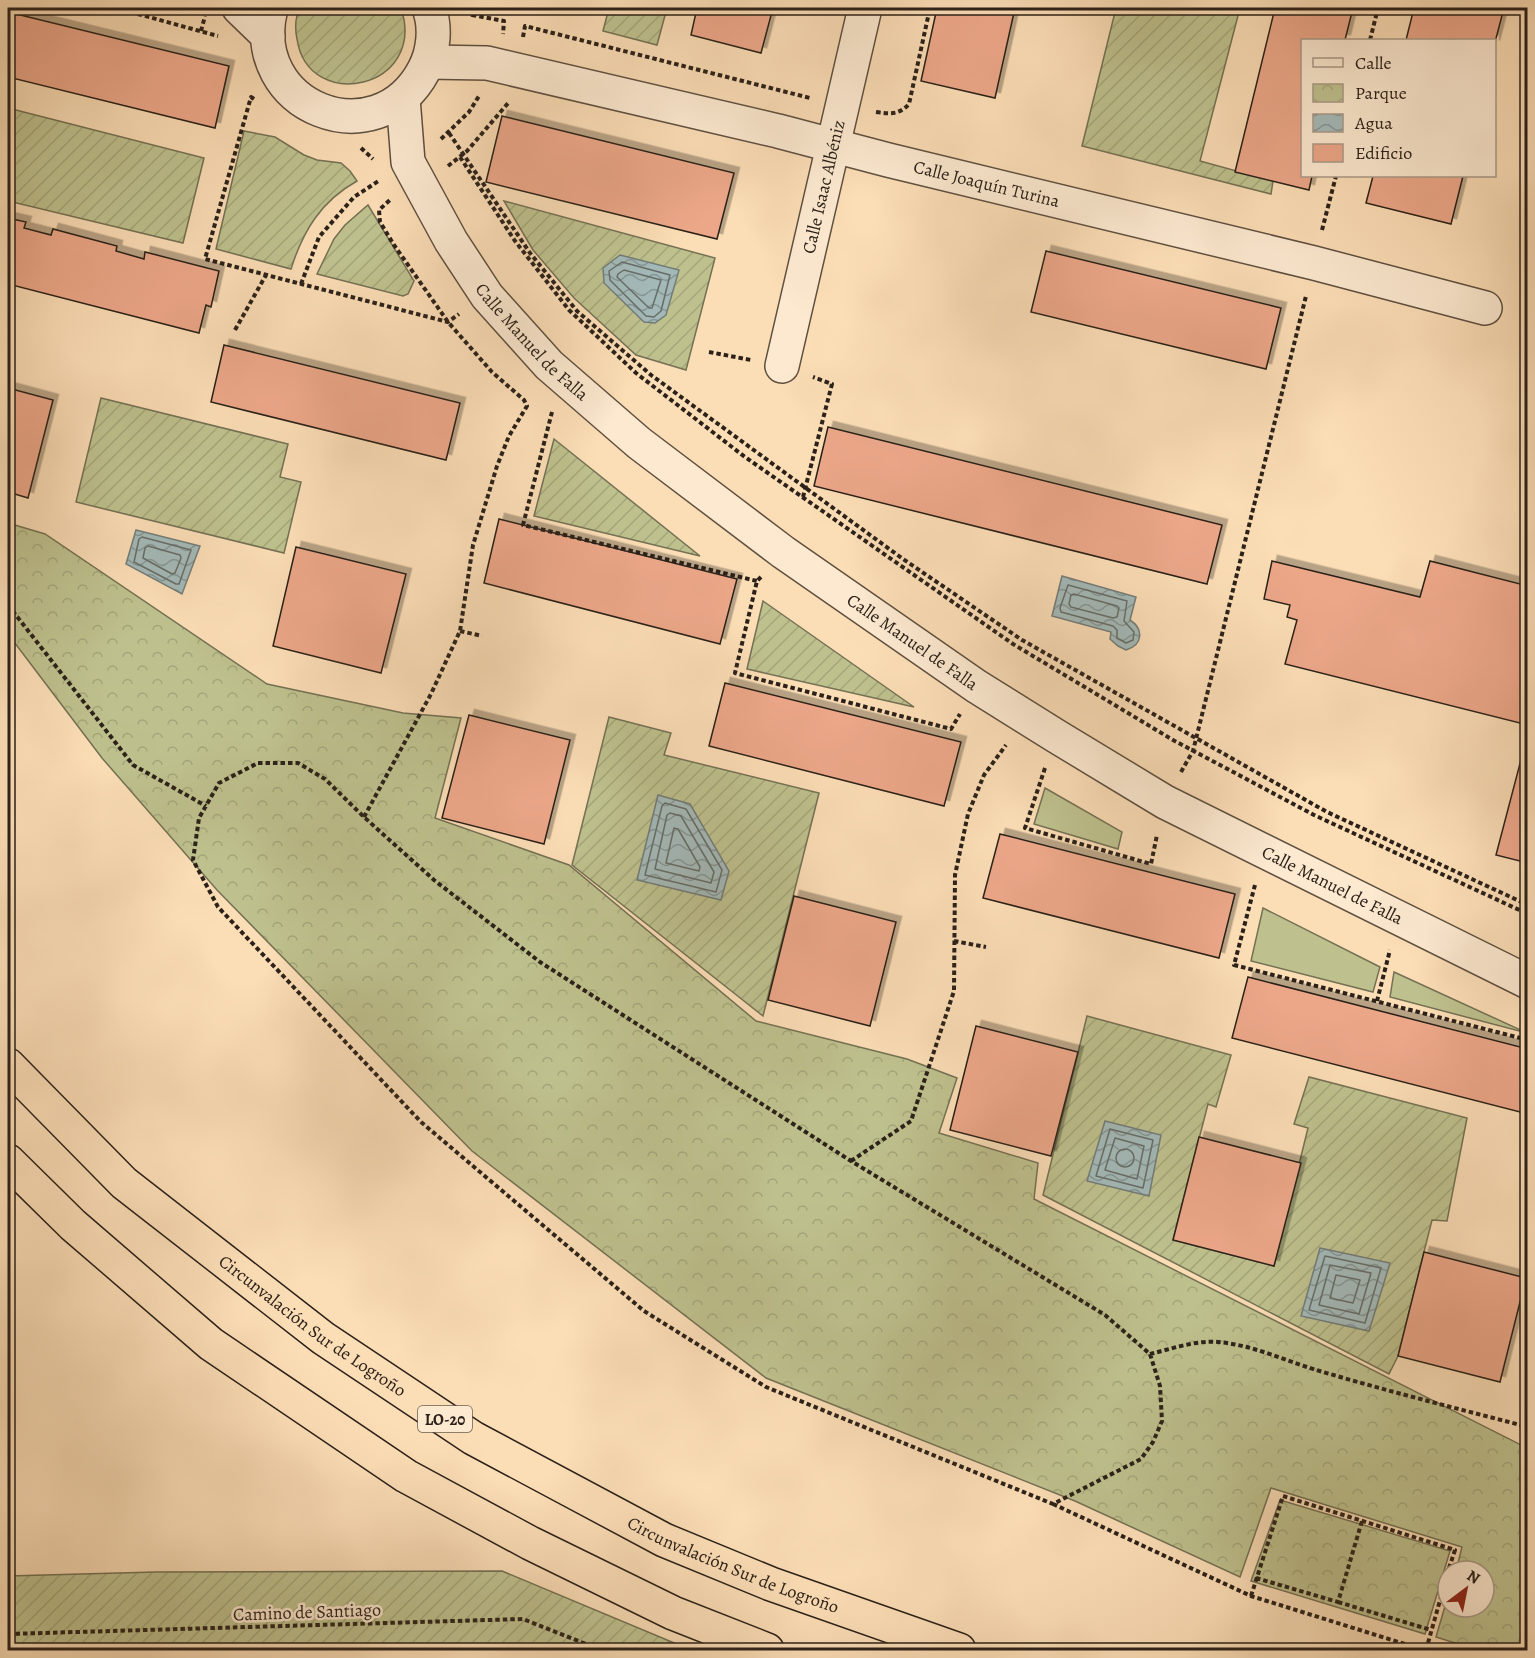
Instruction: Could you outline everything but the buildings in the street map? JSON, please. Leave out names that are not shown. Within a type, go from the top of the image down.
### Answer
[{"type":"highway","name":"Circunvalación Sur de Logroño","points":[[8,1065],[124,1183],[323,1338],[473,1438],[664,1540],[771,1584],[959,1650]]},
{"type":"highway","points":[[8,1161],[73,1225],[211,1344]]},
{"type":"highway","points":[[8,1187],[68,1237],[211,1344],[406,1476],[530,1543],[673,1613],[767,1650]]},
{"type":"street","points":[[239,8],[269,22],[267,48],[275,71],[291,91],[311,106],[334,115],[357,131],[384,109],[403,98],[418,81],[428,62],[433,40],[430,11]]},
{"type":"street","name":"Calle Isaac Albéniz","points":[[782,366],[866,8]]},
{"type":"street","name":"Calle Joaquín Turina","points":[[430,11],[500,67]]},
{"type":"street","name":"Calle Joaquín Turina","points":[[428,62],[500,67],[834,145],[1314,262],[1485,308]]},
{"type":"street","name":"Calle Manuel de Falla","points":[[396,170],[403,98]]},
{"type":"street","name":"Calle Manuel de Falla","points":[[357,131],[396,170],[451,241],[487,296],[561,376],[639,443],[783,552],[976,686],[1165,802],[1527,982]]},
{"type":"path","points":[[116,8],[225,39]]},
{"type":"path","points":[[469,8],[472,15],[504,21]]},
{"type":"path","points":[[865,110],[896,114],[909,104],[930,8]]},
{"type":"path","points":[[1370,39],[1378,8]]},
{"type":"path","points":[[201,31],[206,13]]},
{"type":"path","points":[[301,284],[319,237],[354,197],[449,133],[469,112],[525,26],[811,99]]},
{"type":"path","points":[[442,170],[461,155],[511,99],[500,67]]},
{"type":"path","points":[[251,90],[251,97],[205,259],[448,322],[487,296]]},
{"type":"path","points":[[251,97],[260,104]]},
{"type":"path","points":[[357,131],[369,154],[396,170]]},
{"type":"path","points":[[449,133],[515,242],[569,310],[636,373],[745,457],[1013,644],[1193,751],[1314,815],[1527,914]]},
{"type":"path","points":[[461,155],[530,253],[577,311],[651,375],[903,559],[1022,640],[1196,739],[1328,812],[1527,905]]},
{"type":"path","points":[[1056,736],[1025,828],[1151,864],[1165,802],[1193,751],[1336,177]]},
{"type":"path","points":[[364,817],[431,694],[460,631],[473,545],[505,446],[525,411],[526,403],[492,372],[448,322],[380,222],[380,210],[386,202],[393,198]]},
{"type":"path","points":[[235,330],[266,275]]},
{"type":"path","points":[[709,352],[782,366],[832,384],[803,497]]},
{"type":"path","points":[[561,376],[523,525],[757,581]]},
{"type":"path","points":[[783,552],[757,581],[735,673],[951,729],[976,686]]},
{"type":"path","points":[[8,605],[133,765],[206,806]]},
{"type":"path","points":[[460,631],[482,636]]},
{"type":"path","points":[[851,1161],[911,1121],[954,991],[955,875],[968,814],[984,775],[1026,717]]},
{"type":"path","points":[[1053,1504],[1141,1459],[1153,1442],[1162,1421],[1161,1386],[1150,1354],[1105,1315],[851,1161],[540,962],[434,880],[325,779],[298,763],[258,763],[219,783],[199,818],[193,860],[218,907],[421,1122],[644,1311],[766,1387],[1053,1504],[1251,1596],[1425,1650],[1436,1613]]},
{"type":"path","points":[[1263,852],[1234,965],[1527,1040]]},
{"type":"path","points":[[1377,1001],[1398,918]]},
{"type":"path","points":[[954,941],[986,947]]},
{"type":"path","points":[[1150,1354],[1216,1341],[1256,1349],[1295,1364],[1361,1383],[1527,1426]]},
{"type":"path","points":[[1251,1596],[1283,1496],[1455,1550],[1452,1559]]},
{"type":"path","points":[[1338,1602],[1362,1521]]},
{"type":"path","points":[[1256,1578],[1431,1630]]},
{"type":"path","name":"Camino de Santiago","points":[[8,1634],[523,1619],[601,1650]]},
{"type":"green space","points":[[300,8],[401,8],[405,36],[398,58],[383,73],[363,82],[342,84],[322,77],[306,63],[297,39],[296,23]]},
{"type":"green space","points":[[609,8],[667,8],[657,45],[603,31]]},
{"type":"green space","points":[[1116,8],[1240,8],[1200,161],[1273,181],[1271,194],[1082,146]]},
{"type":"green space","points":[[8,108],[204,158],[183,243],[8,201]]},
{"type":"green space","points":[[244,131],[275,137],[304,155],[317,160],[341,163],[357,181],[333,198],[315,218],[301,242],[291,269],[216,249]]},
{"type":"green space","points":[[504,201],[715,258],[686,370],[636,355],[574,298],[533,250]]},
{"type":"green space","points":[[368,205],[414,281],[408,294],[403,296],[317,274],[334,239],[345,225]]},
{"type":"green space","points":[[101,398],[288,444],[280,477],[301,482],[284,553],[76,502]]},
{"type":"green space","points":[[554,439],[700,556],[534,516]]},
{"type":"green space","points":[[8,523],[45,534],[267,684],[403,713],[461,718],[435,818],[569,865],[756,1021],[907,1059],[957,1078],[939,1133],[1038,1163],[1034,1199],[1527,1448],[1527,1650],[1477,1650],[1436,1637],[1441,1619],[1496,1619],[1496,1559],[1459,1559],[1462,1547],[1271,1488],[1240,1577],[1075,1501],[766,1378],[472,1151],[217,890],[102,758],[8,634]]},
{"type":"green space","points":[[763,601],[914,707],[747,669]]},
{"type":"green space","points":[[609,717],[671,733],[664,755],[819,793],[763,1016],[572,865]]},
{"type":"green space","points":[[1045,788],[1122,832],[1118,849],[1034,824]]},
{"type":"green space","points":[[1263,908],[1380,967],[1373,992],[1251,961]]},
{"type":"green space","points":[[1394,972],[1527,1033],[1390,997]]},
{"type":"green space","points":[[1087,1016],[1231,1055],[1216,1107],[1208,1104],[1173,1240],[1274,1266],[1308,1128],[1294,1124],[1309,1077],[1467,1118],[1447,1221],[1432,1220],[1398,1356],[1389,1374],[1043,1195]]},
{"type":"green space","points":[[1280,1500],[1450,1551],[1448,1559],[1436,1559],[1436,1597],[1425,1634],[1251,1581]]},
{"type":"green space","points":[[502,1571],[691,1650],[8,1650],[8,1576],[156,1572]]},
{"type":"water","points":[[620,255],[679,270],[666,315],[655,323],[644,322],[604,283],[603,268]]},
{"type":"water","points":[[136,530],[200,546],[182,594],[126,564]]},
{"type":"water","points":[[1062,576],[1136,597],[1130,620],[1138,628],[1140,636],[1136,644],[1126,650],[1110,639],[1111,632],[1052,616]]},
{"type":"water","points":[[658,795],[690,804],[729,871],[721,900],[637,880]]},
{"type":"water","points":[[1105,1121],[1161,1135],[1149,1196],[1087,1181]]},
{"type":"water","points":[[1320,1248],[1390,1263],[1369,1331],[1301,1316]]}]
